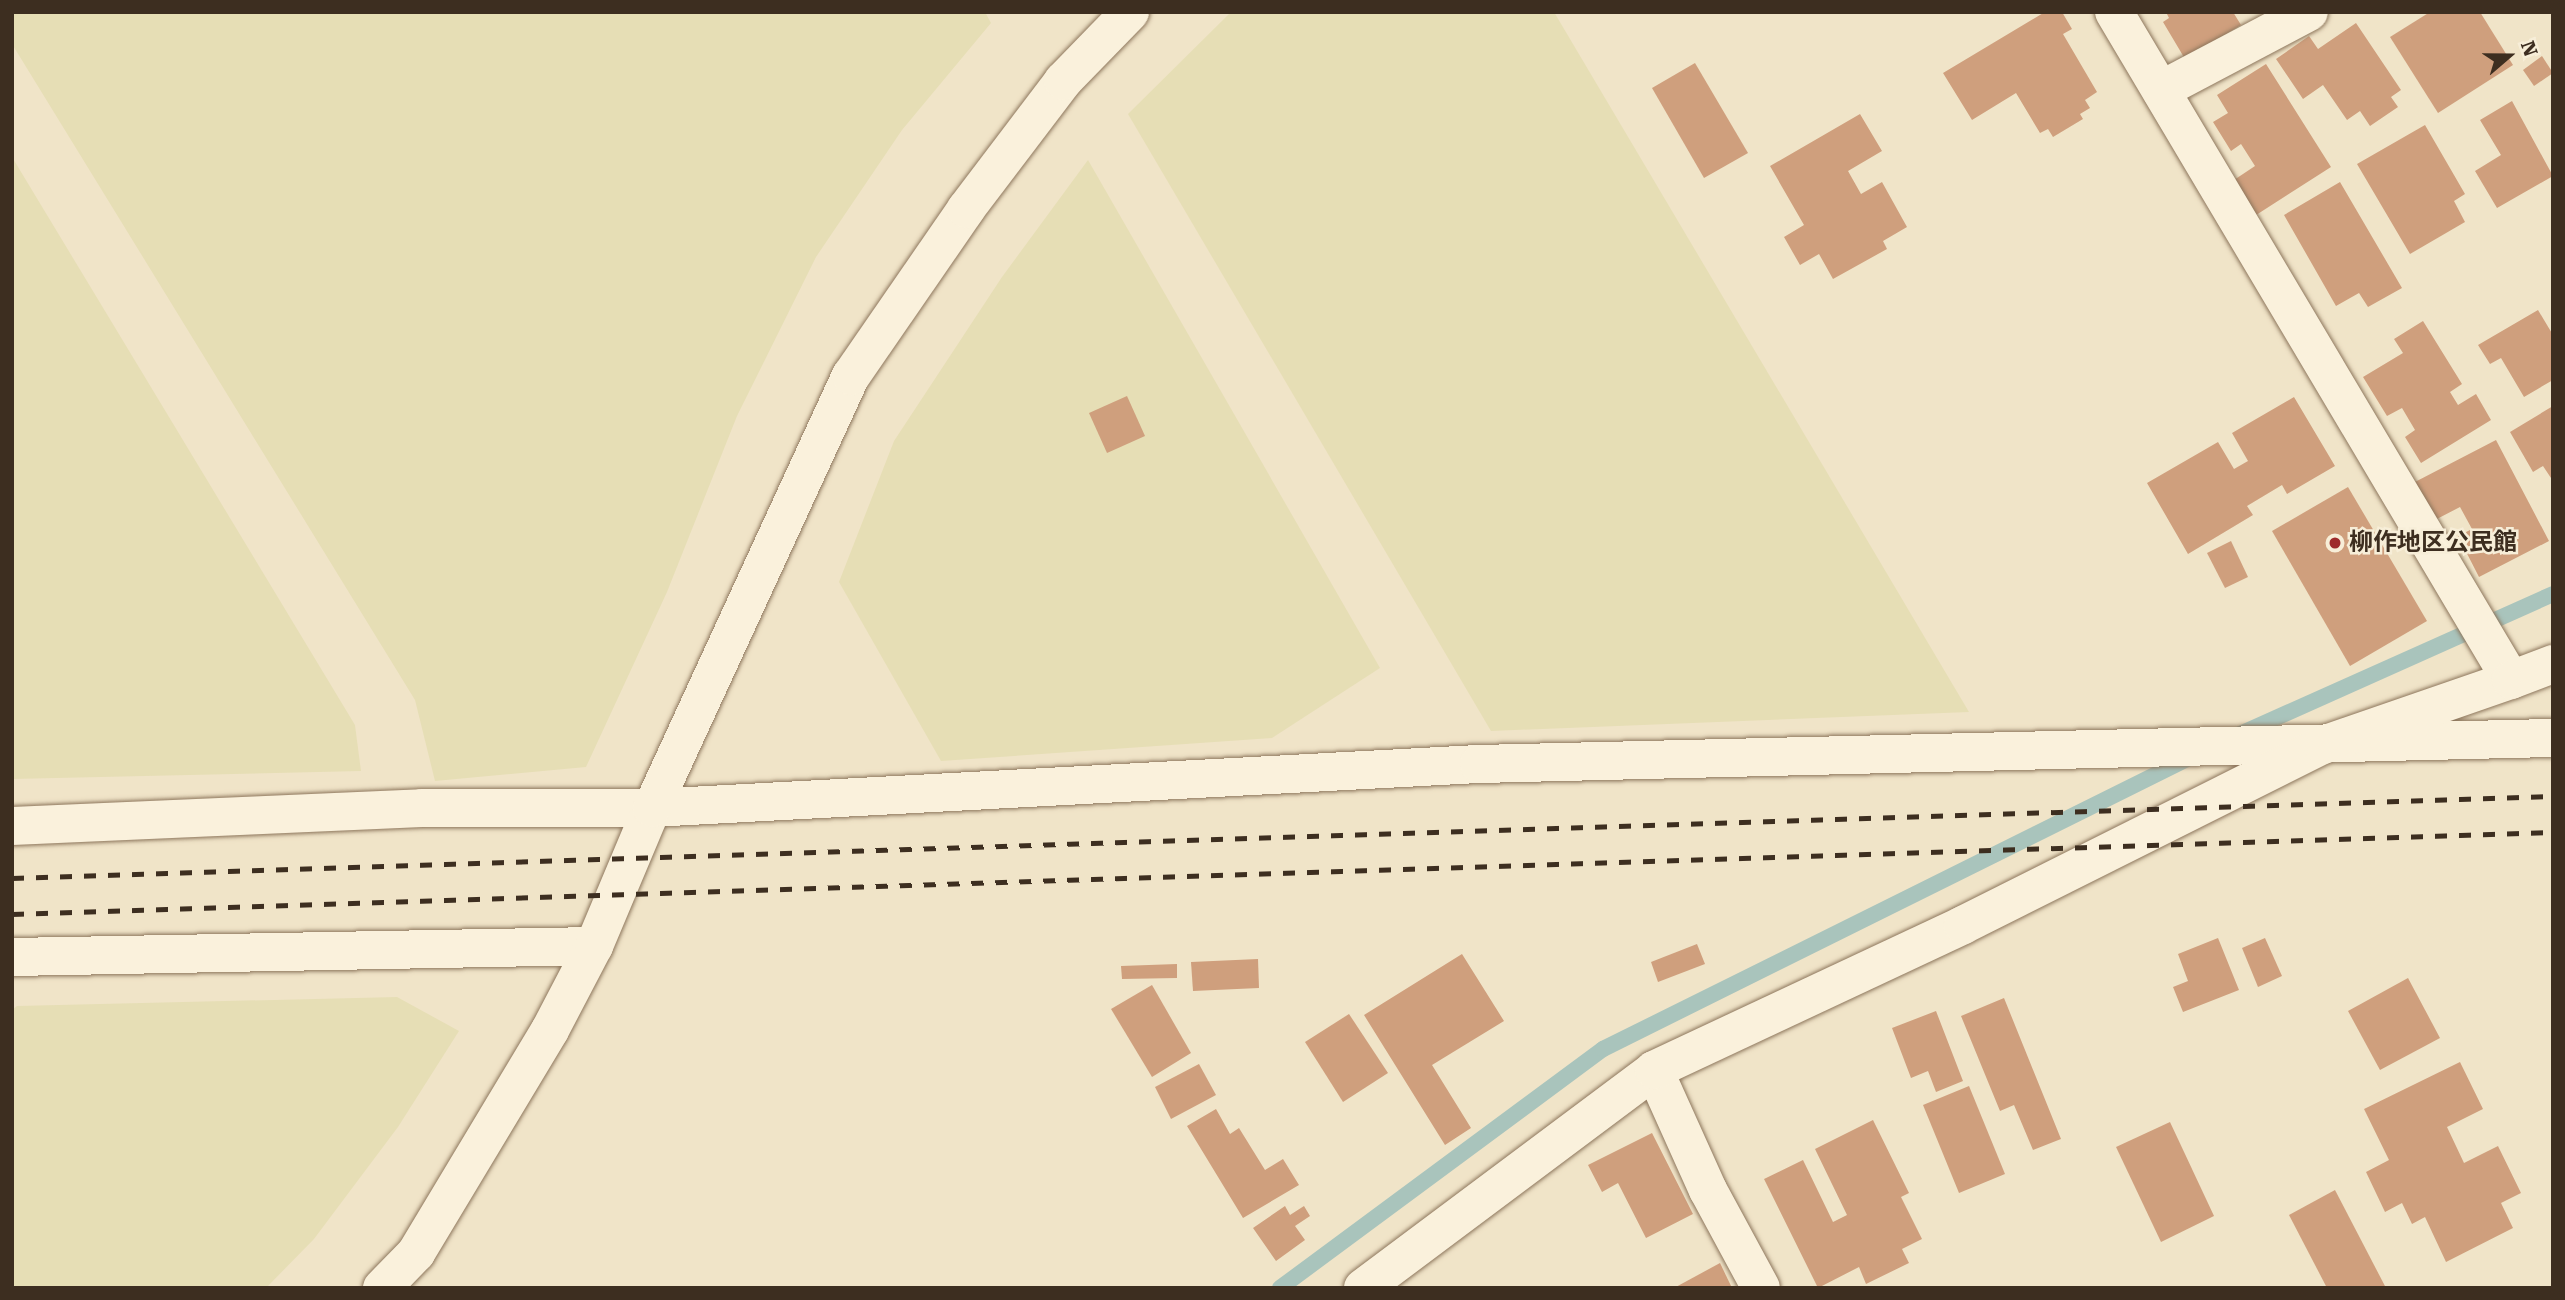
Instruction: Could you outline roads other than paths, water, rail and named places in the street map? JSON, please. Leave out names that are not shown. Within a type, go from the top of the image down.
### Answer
[{"type":"street","points":[[382,1288],[416,1253],[551,1030],[594,946],[652,808],[851,376],[966,209],[1063,81],[1130,12]]},
{"type":"street","points":[[2114,12],[2511,680]]},
{"type":"street","points":[[2161,90],[2309,12]]},
{"type":"street","points":[[1363,1288],[1654,1070],[1963,925],[2323,745],[2553,664]]},
{"type":"street","points":[[12,826],[422,808],[652,808],[1479,764],[2553,738]]},
{"type":"street","points":[[12,957],[594,946]]},
{"type":"street","points":[[1654,1070],[1708,1190],[1761,1288]]},
{"type":"waterway","points":[[2240,734],[2553,594]]},
{"type":"waterway","points":[[1280,1288],[1603,1049],[2191,757]]},
{"type":"railway","points":[[12,878],[2553,796]]},
{"type":"railway","points":[[12,914],[2553,832]]},
{"type":"place","name":"柳作地区公民館","points":[[2335,543]]}]
